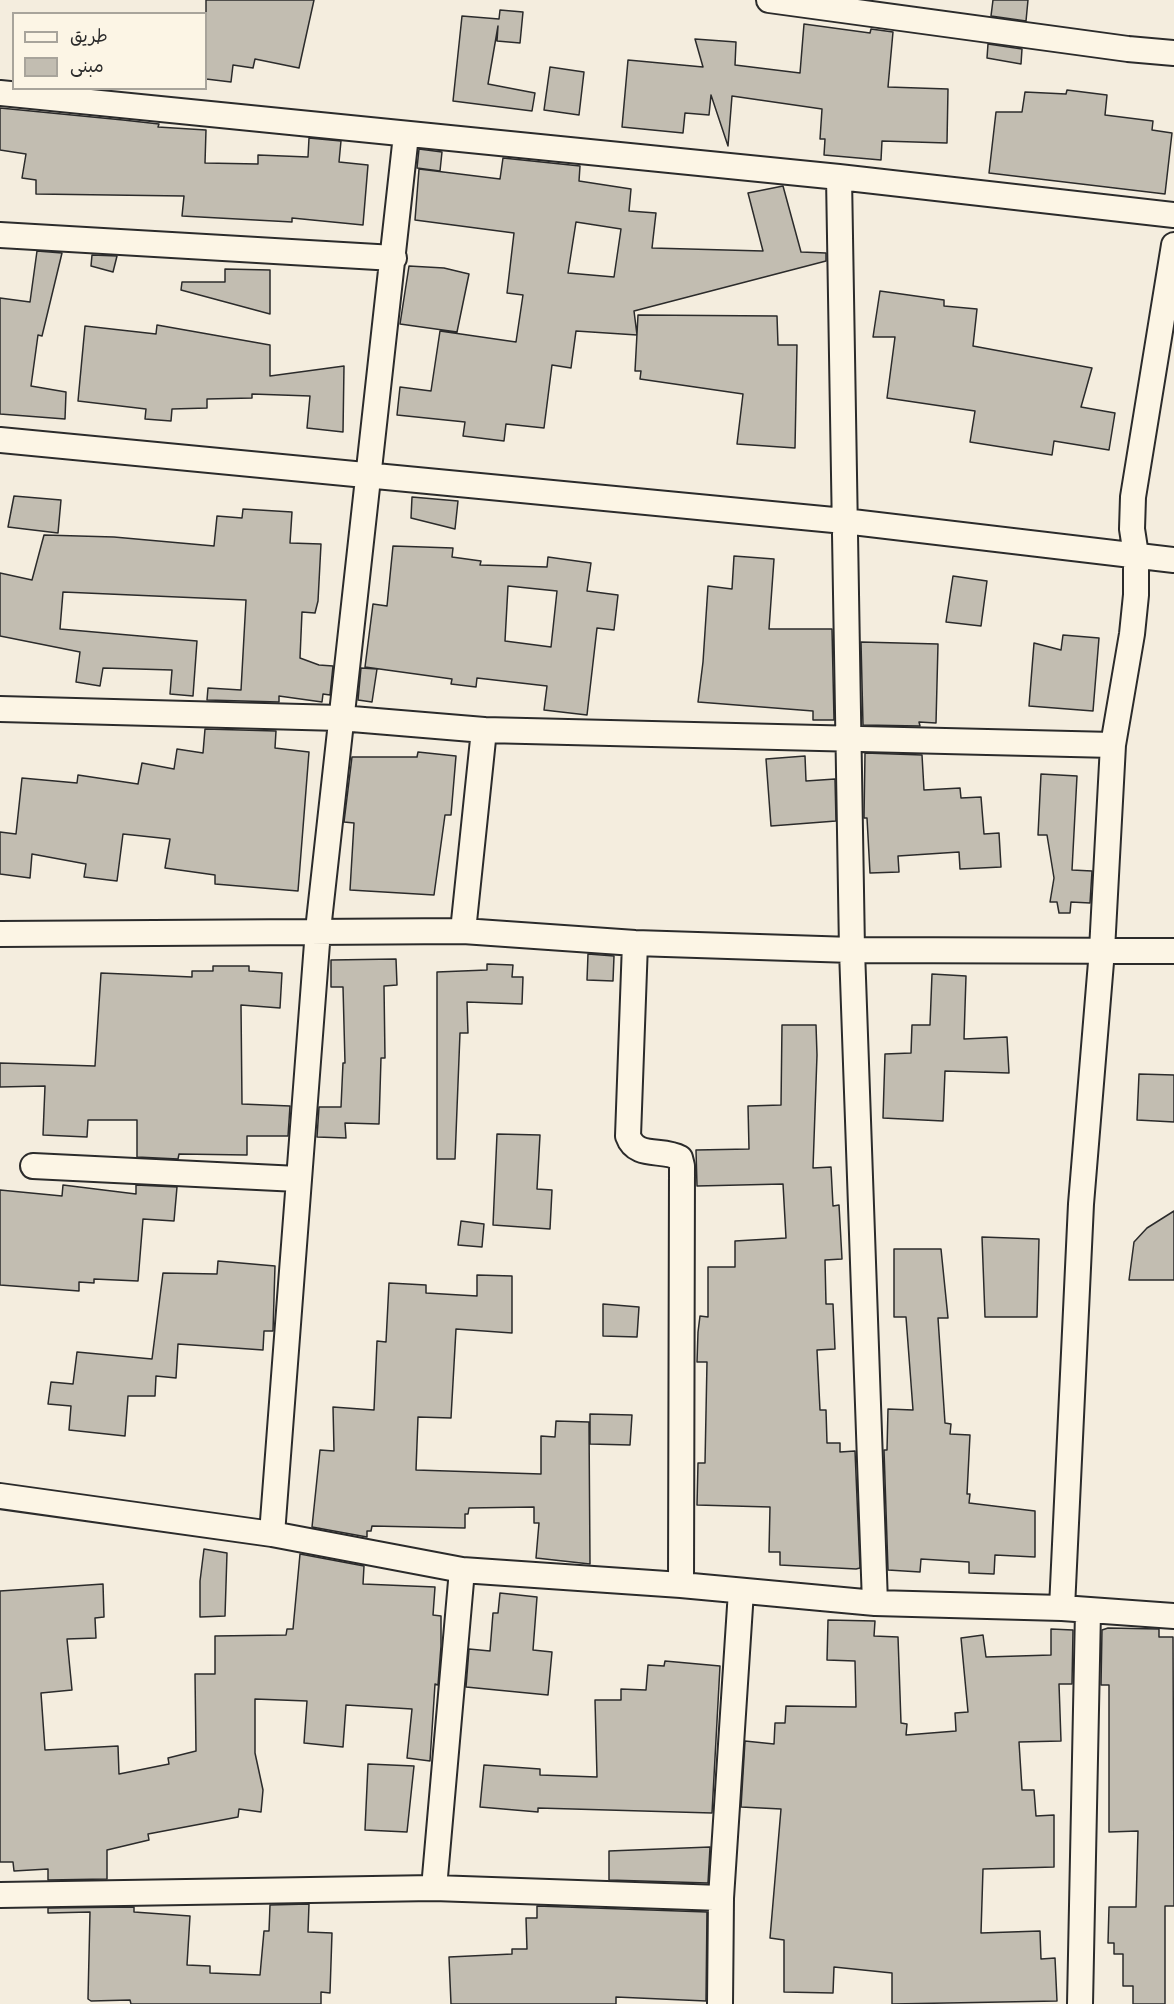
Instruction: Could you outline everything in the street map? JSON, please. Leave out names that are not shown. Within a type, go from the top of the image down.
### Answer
[{"type":"street","points":[[769,0],[1117,48],[1174,53]]},
{"type":"street","points":[[0,93],[839,177],[1174,214]]},
{"type":"street","points":[[272,1534],[318,930],[406,135]]},
{"type":"street","points":[[839,177],[852,950],[875,1603]]},
{"type":"street","points":[[0,235],[394,258]]},
{"type":"street","points":[[1062,1608],[1081,1204],[1102,950],[1113,745],[1132,634],[1136,555],[1132,529],[1133,497],[1174,245]]},
{"type":"street","points":[[0,440],[844,521],[1174,560]]},
{"type":"street","points":[[0,709],[340,718],[484,730],[849,741],[1113,745]]},
{"type":"street","points":[[464,931],[484,730]]},
{"type":"street","points":[[0,934],[318,930],[464,931],[635,943],[852,950],[1174,951]]},
{"type":"street","points":[[635,943],[628,1136],[631,1145],[637,1150],[673,1154],[680,1158],[682,1166],[681,1586]]},
{"type":"street","points":[[33,1166],[298,1179]]},
{"type":"street","points":[[0,1496],[272,1534],[462,1570],[875,1603],[1062,1608],[1174,1616]]},
{"type":"street","points":[[434,1888],[462,1570]]},
{"type":"street","points":[[720,2004],[721,1898],[741,1591]]},
{"type":"street","points":[[1080,2004],[1088,1611]]},
{"type":"street","points":[[0,1895],[434,1888],[721,1898]]},
{"type":"building","points":[[206,0],[314,0],[299,68],[255,59],[253,68],[233,65],[231,82],[207,79]]},
{"type":"building","points":[[993,0],[1028,0],[1026,21],[991,16]]},
{"type":"building","points":[[500,10],[523,12],[520,43],[497,41],[498,26],[488,84],[535,93],[532,111],[453,101],[462,16],[499,19]]},
{"type":"building","points":[[804,24],[870,33],[871,29],[893,32],[888,87],[948,89],[947,143],[882,141],[881,160],[824,155],[825,139],[820,139],[822,109],[732,96],[728,146],[711,95],[709,115],[685,113],[683,133],[622,127],[628,60],[703,67],[695,39],[736,42],[735,65],[800,73]]},
{"type":"building","points":[[988,44],[1022,49],[1021,64],[987,58]]},
{"type":"building","points":[[550,67],[584,72],[579,115],[544,110]]},
{"type":"building","points":[[1067,90],[1107,95],[1105,115],[1153,121],[1152,130],[1172,133],[1165,194],[989,173],[996,112],[1022,112],[1025,92],[1066,94]]},
{"type":"building","points":[[0,108],[159,124],[158,127],[206,130],[205,163],[258,164],[258,155],[308,157],[309,138],[341,141],[339,162],[368,165],[363,225],[292,218],[292,222],[182,216],[184,196],[36,194],[36,180],[22,178],[26,154],[0,150]]},
{"type":"building","points":[[419,149],[442,152],[440,171],[417,168]]},
{"type":"building","points":[[503,158],[580,166],[579,181],[631,189],[629,211],[656,213],[652,248],[763,251],[748,193],[783,186],[801,252],[826,253],[826,261],[634,311],[637,335],[576,331],[571,368],[552,365],[544,428],[506,424],[504,441],[463,436],[465,422],[397,415],[400,387],[431,391],[440,331],[516,342],[523,295],[507,293],[514,233],[415,220],[419,169],[500,179]],"holes":[[[576,222],[621,229],[614,277],[568,273]]]},
{"type":"building","points":[[37,251],[62,253],[42,336],[38,335],[31,386],[66,392],[65,419],[0,414],[0,298],[30,302]]},
{"type":"building","points":[[92,255],[117,256],[113,272],[91,266]]},
{"type":"building","points":[[409,266],[444,268],[469,274],[457,332],[400,324]]},
{"type":"building","points":[[225,269],[270,270],[270,314],[181,290],[182,282],[225,282]]},
{"type":"building","points":[[880,291],[944,300],[944,306],[977,309],[973,346],[1092,368],[1081,407],[1115,413],[1109,450],[1054,441],[1052,455],[970,442],[975,411],[887,398],[895,337],[873,337]]},
{"type":"building","points":[[638,315],[777,316],[778,345],[797,345],[795,448],[737,444],[743,394],[640,379],[641,371],[635,371]]},
{"type":"building","points":[[157,325],[270,345],[270,376],[344,366],[343,432],[307,428],[310,396],[252,394],[252,398],[207,399],[207,408],[172,409],[171,421],[145,419],[146,409],[78,401],[85,326],[156,334]]},
{"type":"building","points":[[14,496],[61,500],[58,533],[8,527]]},
{"type":"building","points":[[412,497],[458,501],[455,529],[411,518]]},
{"type":"building","points":[[243,509],[292,512],[290,543],[321,544],[318,601],[315,613],[302,612],[300,658],[319,665],[333,666],[330,695],[323,694],[322,702],[279,696],[279,702],[207,700],[208,688],[241,690],[246,600],[63,592],[60,629],[197,641],[193,696],[170,694],[172,670],[103,668],[100,686],[76,682],[80,652],[0,636],[0,573],[32,580],[44,535],[114,537],[214,546],[217,516],[242,518]]},
{"type":"building","points":[[393,546],[453,548],[452,557],[481,561],[480,565],[547,567],[548,557],[591,563],[587,591],[618,595],[614,630],[597,628],[587,715],[544,710],[547,686],[477,678],[476,687],[451,684],[452,679],[365,667],[373,604],[387,606]],"holes":[[[508,586],[557,591],[551,647],[505,641]]]},
{"type":"building","points":[[734,556],[774,559],[769,629],[832,629],[834,720],[813,720],[813,711],[698,702],[708,586],[732,589]]},
{"type":"building","points":[[953,576],[987,581],[981,626],[946,622]]},
{"type":"building","points":[[1063,635],[1099,638],[1093,711],[1029,706],[1034,643],[1061,650]]},
{"type":"building","points":[[861,642],[938,644],[936,723],[919,722],[920,726],[863,725]]},
{"type":"building","points":[[361,668],[377,669],[372,702],[358,700]]},
{"type":"building","points":[[205,729],[276,731],[275,748],[309,752],[298,891],[215,884],[215,875],[165,868],[170,839],[123,834],[117,881],[84,877],[86,864],[32,854],[30,878],[0,874],[0,832],[16,834],[22,778],[77,783],[78,775],[138,784],[142,763],[174,769],[177,749],[203,753]]},
{"type":"building","points":[[418,752],[456,756],[451,815],[445,815],[434,895],[350,890],[354,823],[344,822],[352,757],[417,757]]},
{"type":"building","points":[[865,753],[922,755],[924,790],[960,788],[961,798],[981,797],[984,834],[999,833],[1001,867],[960,869],[959,852],[898,856],[899,872],[870,873],[867,818],[864,818]]},
{"type":"building","points":[[805,756],[806,781],[835,779],[836,821],[771,826],[766,759]]},
{"type":"building","points":[[1041,774],[1077,776],[1072,870],[1092,871],[1090,903],[1071,902],[1070,913],[1059,913],[1057,902],[1050,902],[1054,878],[1047,835],[1038,835]]},
{"type":"building","points":[[588,954],[614,956],[613,981],[587,980]]},
{"type":"building","points":[[396,959],[397,985],[384,986],[385,1058],[381,1058],[379,1124],[345,1123],[346,1138],[317,1137],[319,1107],[341,1107],[343,1063],[345,1063],[343,987],[331,987],[331,960]]},
{"type":"building","points":[[487,964],[513,965],[512,977],[523,977],[522,1004],[467,1002],[468,1033],[460,1033],[455,1159],[437,1159],[437,972],[487,970]]},
{"type":"building","points":[[213,966],[249,966],[249,971],[282,973],[280,1008],[241,1005],[242,1104],[290,1106],[288,1136],[247,1136],[247,1155],[179,1154],[178,1159],[137,1157],[137,1120],[88,1120],[87,1137],[43,1135],[45,1086],[0,1087],[0,1063],[95,1066],[101,973],[192,977],[192,971],[213,971]]},
{"type":"building","points":[[932,974],[966,976],[964,1039],[1007,1037],[1009,1073],[945,1071],[943,1121],[883,1118],[885,1054],[911,1053],[912,1025],[930,1025]]},
{"type":"building","points":[[782,1025],[816,1025],[813,1168],[831,1167],[833,1206],[839,1205],[842,1259],[825,1260],[826,1304],[833,1304],[835,1349],[817,1350],[820,1410],[826,1410],[827,1443],[840,1443],[840,1452],[855,1451],[860,1568],[856,1569],[780,1565],[780,1552],[769,1552],[770,1507],[697,1505],[698,1463],[705,1463],[707,1362],[697,1362],[698,1332],[700,1316],[708,1317],[708,1267],[735,1267],[735,1241],[786,1238],[783,1184],[697,1186],[696,1150],[749,1149],[748,1106],[781,1105]]},
{"type":"building","points":[[1139,1074],[1174,1075],[1174,1122],[1137,1120]]},
{"type":"building","points":[[497,1134],[540,1135],[537,1189],[552,1190],[550,1229],[493,1225]]},
{"type":"building","points":[[63,1185],[136,1194],[136,1185],[177,1187],[174,1221],[143,1219],[138,1281],[94,1279],[94,1283],[79,1282],[79,1291],[0,1285],[0,1190],[62,1196]]},
{"type":"building","points":[[1174,1211],[1174,1280],[1129,1280],[1134,1242],[1147,1228]]},
{"type":"building","points":[[461,1221],[484,1224],[482,1247],[458,1245]]},
{"type":"building","points":[[982,1237],[1039,1239],[1037,1317],[985,1317]]},
{"type":"building","points":[[894,1249],[941,1249],[948,1318],[938,1318],[945,1423],[951,1424],[950,1434],[970,1435],[967,1494],[970,1494],[969,1503],[1035,1511],[1035,1557],[995,1555],[994,1574],[969,1573],[969,1562],[921,1559],[920,1572],[888,1570],[884,1450],[887,1450],[888,1409],[913,1410],[906,1317],[894,1317]]},
{"type":"building","points":[[218,1261],[275,1266],[273,1331],[264,1331],[263,1350],[178,1344],[176,1378],[156,1376],[155,1396],[128,1396],[125,1436],[69,1430],[71,1406],[48,1404],[51,1382],[73,1384],[77,1352],[152,1359],[163,1273],[217,1274]]},
{"type":"building","points":[[477,1275],[512,1276],[512,1333],[456,1329],[451,1418],[418,1417],[416,1470],[541,1474],[541,1436],[555,1437],[556,1421],[589,1422],[590,1564],[536,1558],[539,1523],[534,1523],[534,1507],[469,1508],[468,1514],[465,1514],[465,1528],[372,1526],[371,1531],[367,1531],[367,1537],[312,1527],[320,1450],[334,1451],[333,1407],[374,1410],[377,1341],[386,1342],[389,1283],[426,1285],[426,1293],[477,1296]]},
{"type":"building","points":[[603,1304],[639,1307],[637,1337],[603,1336]]},
{"type":"building","points":[[590,1414],[632,1415],[630,1445],[590,1444]]},
{"type":"building","points":[[204,1549],[227,1553],[225,1616],[200,1617],[200,1581]]},
{"type":"building","points":[[300,1554],[364,1566],[363,1584],[435,1587],[433,1615],[441,1616],[441,1646],[438,1685],[435,1684],[430,1761],[407,1758],[412,1709],[346,1705],[343,1747],[304,1743],[307,1701],[255,1699],[255,1753],[263,1790],[261,1812],[239,1809],[238,1817],[148,1834],[149,1840],[107,1850],[107,1879],[48,1880],[48,1869],[14,1871],[13,1862],[0,1862],[0,1591],[103,1584],[104,1617],[95,1618],[96,1638],[67,1639],[72,1690],[41,1693],[45,1750],[118,1746],[119,1774],[169,1764],[168,1758],[196,1751],[195,1674],[215,1674],[215,1636],[286,1635],[287,1629],[293,1629]]},
{"type":"building","points":[[500,1593],[537,1597],[533,1650],[552,1652],[548,1695],[466,1687],[469,1649],[490,1651],[493,1613],[498,1613]]},
{"type":"building","points":[[828,1620],[875,1621],[874,1636],[898,1637],[901,1723],[907,1724],[906,1735],[956,1731],[955,1713],[968,1712],[961,1638],[983,1635],[986,1657],[1051,1655],[1051,1629],[1073,1630],[1072,1684],[1059,1684],[1061,1741],[1019,1742],[1022,1790],[1034,1790],[1036,1816],[1054,1815],[1054,1867],[983,1869],[981,1933],[1040,1931],[1041,1959],[1055,1958],[1057,2001],[892,2004],[892,1973],[834,1967],[833,1993],[784,1992],[784,1940],[770,1938],[781,1809],[741,1807],[745,1741],[774,1744],[775,1723],[785,1723],[786,1706],[856,1707],[855,1661],[827,1660]]},
{"type":"building","points":[[1108,1628],[1159,1629],[1159,1637],[1173,1637],[1174,1906],[1165,1906],[1165,2004],[1133,2004],[1133,1986],[1123,1986],[1123,1954],[1114,1954],[1114,1943],[1108,1943],[1109,1907],[1136,1907],[1138,1831],[1109,1832],[1109,1685],[1101,1685],[1102,1630]]},
{"type":"building","points":[[665,1661],[720,1666],[712,1813],[538,1808],[538,1812],[480,1807],[484,1765],[540,1769],[540,1775],[597,1777],[595,1700],[621,1700],[621,1689],[646,1690],[648,1665],[664,1666]]},
{"type":"building","points":[[368,1764],[414,1766],[407,1832],[365,1830]]},
{"type":"building","points":[[710,1847],[708,1883],[609,1880],[609,1851]]},
{"type":"building","points":[[309,1904],[308,1932],[332,1933],[330,1993],[321,1992],[321,2004],[131,2004],[130,2000],[91,2001],[88,1999],[90,1912],[48,1913],[48,1908],[134,1907],[134,1912],[190,1916],[187,1965],[210,1966],[210,1973],[260,1975],[264,1931],[269,1931],[270,1905]]},
{"type":"building","points":[[537,1906],[707,1912],[706,2001],[616,1997],[616,2004],[451,2004],[449,1957],[512,1954],[512,1949],[527,1949],[526,1918],[537,1918]]}]
